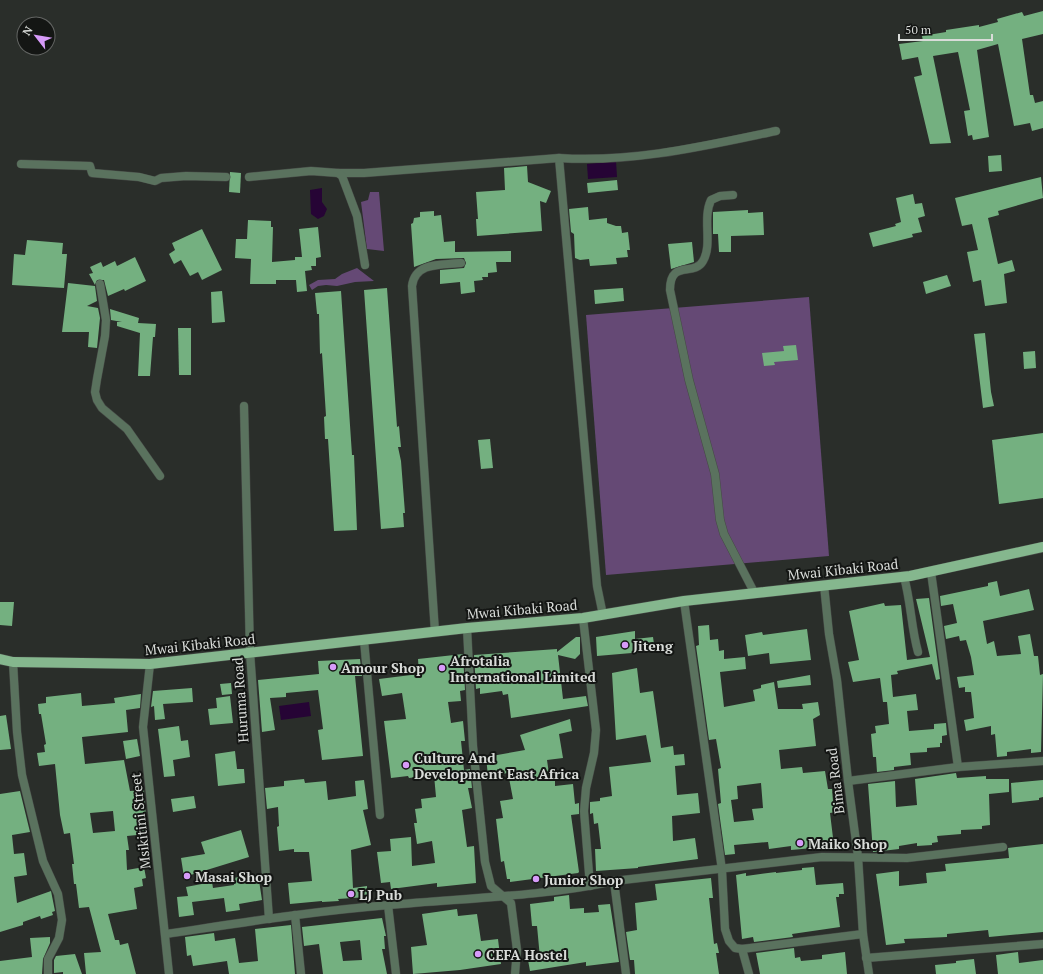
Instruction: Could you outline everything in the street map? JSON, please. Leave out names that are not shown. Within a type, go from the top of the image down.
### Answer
[{"type":"main road","name":"Mwai Kibaki Road","points":[[0,659],[13,662],[150,664],[467,628],[583,618],[684,601],[754,592],[904,577],[1043,547]]},
{"type":"street","points":[[249,178],[311,171],[364,173],[558,158],[589,160],[628,158],[705,146],[776,131]]},
{"type":"street","points":[[558,158],[597,586],[603,615]]},
{"type":"street","points":[[21,164],[90,166],[92,173],[139,177],[155,181],[161,178],[186,176],[226,176]]},
{"type":"street","points":[[338,173],[342,176],[357,216],[365,265]]},
{"type":"street","points":[[733,195],[720,196],[711,200],[706,254],[703,263],[698,266],[674,273],[670,283],[670,290],[688,380],[715,474],[720,520],[724,534],[754,592]]},
{"type":"street","points":[[435,632],[412,286],[413,277],[419,271],[428,266],[461,262]]},
{"type":"street","points":[[100,284],[106,320],[95,392],[97,400],[102,408],[127,429],[160,476]]},
{"type":"street","name":"Huruma Road","points":[[244,406],[250,652],[269,919]]},
{"type":"street","points":[[931,572],[958,767]]},
{"type":"street","points":[[904,577],[908,592],[911,624],[918,652]]},
{"type":"street","name":"Bima Road","points":[[824,585],[858,857],[863,934],[869,974]]},
{"type":"street","points":[[684,601],[722,870],[725,930],[729,940],[735,948],[742,949],[771,944],[863,934]]},
{"type":"street","points":[[583,618],[596,730],[594,754],[586,788],[584,811],[590,886]]},
{"type":"street","points":[[467,628],[473,746],[485,862],[491,886],[496,892],[505,897],[511,903],[517,950],[515,974]]},
{"type":"street","points":[[364,640],[380,815]]},
{"type":"street","points":[[13,662],[17,732],[22,775],[43,861],[58,894],[62,920],[59,938],[48,959],[48,974]]},
{"type":"street","name":"Msikitini Street","points":[[150,664],[143,727],[170,974]]},
{"type":"street","points":[[848,781],[958,767],[1043,761]]},
{"type":"street","points":[[166,934],[295,915],[388,905],[505,897],[590,886],[614,881],[722,870],[822,857],[907,858],[1003,847]]},
{"type":"street","points":[[614,881],[626,974]]},
{"type":"street","points":[[388,905],[396,974]]},
{"type":"street","points":[[295,915],[302,974]]},
{"type":"street","points":[[866,958],[1043,944]]},
{"type":"street","points":[[742,949],[749,974]]},
{"type":"shaded area","points":[[616,161],[617,177],[588,179],[587,164]]},
{"type":"shaded area","points":[[322,188],[322,202],[327,209],[324,216],[318,219],[311,214],[310,190]]},
{"type":"shaded area","points":[[370,192],[379,192],[384,251],[367,249],[361,202],[368,200]]},
{"type":"shaded area","points":[[357,268],[374,281],[355,282],[337,286],[318,286],[312,290],[309,285],[318,280],[335,279],[342,274]]},
{"type":"shaded area","points":[[809,297],[829,556],[606,575],[586,315]]},
{"type":"shaded area","points":[[309,702],[311,716],[281,720],[279,706]]},
{"type":"building","points":[[1043,11],[1043,34],[1022,39],[1030,95],[1033,95],[1035,103],[1043,101],[1043,128],[1032,131],[1030,123],[1014,126],[998,44],[977,50],[989,137],[973,140],[972,135],[968,136],[964,111],[970,110],[958,52],[933,56],[951,143],[930,144],[914,77],[922,75],[918,57],[902,60],[899,44],[923,41],[922,36],[946,32],[946,30],[979,25],[979,27],[998,22],[997,19],[1022,12],[1024,16]]},
{"type":"building","points":[[1001,155],[1002,171],[989,172],[988,156]]},
{"type":"building","points":[[527,166],[528,182],[551,191],[546,203],[540,201],[542,231],[477,236],[476,219],[478,219],[476,192],[505,190],[504,168]]},
{"type":"building","points":[[230,172],[241,173],[240,193],[229,192]]},
{"type":"building","points":[[1041,177],[1043,198],[998,211],[999,215],[988,218],[998,264],[1012,260],[1015,271],[1004,274],[1007,303],[985,306],[981,280],[973,282],[967,252],[978,250],[972,224],[962,226],[955,198]]},
{"type":"building","points":[[617,180],[618,190],[588,193],[587,183]]},
{"type":"building","points":[[913,194],[915,204],[922,203],[925,216],[918,218],[922,232],[912,234],[913,237],[873,247],[869,233],[896,226],[895,224],[901,222],[896,198]]},
{"type":"building","points":[[588,207],[589,220],[607,218],[607,223],[621,226],[622,233],[628,232],[630,250],[627,250],[628,257],[616,258],[617,264],[590,266],[589,259],[580,260],[575,258],[574,234],[571,232],[569,209]]},
{"type":"building","points":[[748,210],[748,213],[763,212],[764,235],[731,236],[731,252],[719,252],[718,234],[713,234],[713,212]]},
{"type":"building","points":[[434,211],[434,216],[441,215],[444,242],[455,241],[455,252],[511,251],[511,262],[496,262],[497,272],[488,273],[488,277],[482,277],[483,280],[474,281],[475,292],[461,294],[460,282],[440,284],[440,270],[464,268],[466,263],[464,258],[436,259],[414,267],[411,224],[413,223],[414,218],[420,217],[420,212]]},
{"type":"building","points":[[248,220],[271,221],[271,227],[273,227],[272,262],[295,260],[295,257],[302,257],[299,229],[318,227],[321,257],[316,258],[316,266],[311,266],[312,270],[305,271],[307,291],[297,292],[296,280],[276,280],[276,284],[250,284],[251,259],[235,258],[236,239],[247,239]]},
{"type":"building","points":[[202,229],[222,270],[202,280],[198,272],[190,276],[181,260],[174,264],[169,254],[175,250],[172,243]]},
{"type":"building","points":[[27,240],[63,243],[62,254],[67,254],[64,288],[12,285],[14,254],[25,255]]},
{"type":"building","points":[[692,242],[694,262],[671,269],[668,244]]},
{"type":"building","points":[[135,257],[146,281],[125,291],[124,289],[108,296],[104,280],[97,280],[95,285],[89,274],[93,273],[90,267],[101,262],[103,267],[115,261],[117,266]]},
{"type":"building","points":[[947,275],[951,286],[926,294],[923,282]]},
{"type":"building","points":[[68,283],[95,286],[97,301],[87,306],[98,308],[100,318],[97,348],[88,347],[89,332],[62,332]]},
{"type":"building","points":[[387,288],[397,427],[399,426],[401,447],[398,447],[401,461],[405,513],[403,513],[404,527],[381,529],[364,290]]},
{"type":"building","points":[[623,288],[624,301],[595,304],[594,290]]},
{"type":"building","points":[[222,291],[225,322],[212,323],[211,292]]},
{"type":"building","points":[[341,291],[352,455],[354,455],[357,530],[334,531],[328,439],[325,439],[324,417],[326,416],[322,353],[320,354],[319,314],[317,314],[315,293]]},
{"type":"building","points":[[110,309],[139,318],[138,323],[156,324],[155,337],[153,337],[150,376],[138,376],[140,333],[117,326],[117,322],[122,322],[111,320]]},
{"type":"building","points":[[178,328],[191,328],[191,375],[179,375]]},
{"type":"building","points":[[985,333],[991,392],[994,406],[983,408],[974,334]]},
{"type":"building","points":[[796,345],[798,360],[774,362],[775,365],[764,366],[762,353],[784,351],[783,346]]},
{"type":"building","points":[[1035,351],[1036,368],[1024,369],[1023,352]]},
{"type":"building","points":[[1043,433],[1043,498],[999,504],[992,440]]},
{"type":"building","points":[[490,439],[493,468],[481,469],[478,440]]},
{"type":"building","points":[[997,581],[1000,596],[1029,589],[1034,610],[983,621],[987,644],[994,641],[997,656],[1021,654],[1018,636],[1030,634],[1034,656],[1038,656],[1040,675],[1043,674],[1041,752],[1031,753],[1031,749],[1007,752],[1007,756],[997,757],[995,734],[991,735],[991,726],[966,731],[964,720],[974,718],[971,692],[965,692],[965,687],[959,688],[957,677],[974,675],[971,657],[966,640],[960,641],[959,636],[946,639],[944,626],[957,623],[953,604],[941,606],[940,596],[988,586],[988,583]]},
{"type":"building","points":[[929,598],[940,679],[936,680],[932,664],[897,671],[898,674],[891,675],[893,697],[916,694],[918,710],[907,711],[909,731],[934,729],[934,724],[946,723],[947,735],[942,736],[942,743],[940,743],[940,747],[927,748],[927,752],[910,753],[911,765],[894,767],[894,770],[877,772],[876,757],[873,757],[871,734],[876,733],[875,726],[889,724],[887,702],[883,702],[880,678],[853,682],[848,662],[859,660],[849,611],[884,603],[885,606],[901,605],[907,660],[930,657],[916,599]]},
{"type":"building","points":[[0,602],[14,602],[12,626],[0,625]]},
{"type":"building","points":[[709,625],[710,640],[718,639],[719,651],[724,650],[724,659],[745,657],[746,669],[720,672],[724,707],[755,701],[753,690],[761,688],[761,685],[774,682],[778,709],[803,709],[802,704],[818,702],[820,715],[813,719],[816,746],[779,750],[781,769],[802,767],[803,773],[825,771],[828,789],[832,789],[833,801],[835,801],[836,812],[830,813],[834,846],[791,850],[791,846],[769,849],[768,842],[734,845],[735,854],[725,855],[718,804],[721,803],[718,769],[721,768],[716,739],[709,740],[696,646],[699,645],[698,626]],"holes":[[[761,783],[763,808],[752,809],[754,820],[734,822],[731,800],[738,799],[737,786]]]},
{"type":"building","points":[[807,629],[811,660],[770,664],[769,653],[748,656],[745,635],[762,632],[763,635]]},
{"type":"building","name":"Jiteng","points":[[635,631],[635,639],[653,637],[655,651],[597,656],[596,637]]},
{"type":"building","points":[[576,637],[580,637],[580,654],[575,659],[558,655],[563,699],[586,696],[588,706],[511,718],[508,694],[503,695],[502,691],[480,694],[480,688],[476,689],[474,655],[557,649],[557,652]]},
{"type":"building","points":[[463,654],[465,690],[460,691],[461,701],[448,702],[451,723],[463,721],[465,741],[461,741],[464,770],[470,769],[472,788],[468,788],[472,808],[462,810],[467,847],[474,846],[476,883],[437,887],[437,883],[391,889],[390,882],[381,883],[377,852],[391,851],[390,839],[411,837],[412,866],[435,863],[432,841],[417,844],[414,823],[417,823],[415,809],[422,808],[421,799],[436,797],[434,775],[409,778],[408,776],[391,778],[384,721],[406,719],[402,693],[382,696],[379,679],[419,674],[418,659]]},
{"type":"building","points":[[360,659],[362,676],[355,676],[363,756],[322,760],[318,730],[323,729],[318,690],[286,693],[286,697],[270,698],[275,730],[262,732],[258,680],[319,674],[318,661]]},
{"type":"building","points":[[637,668],[640,693],[653,691],[661,748],[673,746],[674,755],[684,754],[685,765],[675,766],[677,795],[698,793],[700,813],[672,816],[673,841],[695,838],[698,859],[638,868],[596,871],[595,849],[601,849],[598,823],[594,824],[593,813],[590,814],[590,802],[600,801],[600,798],[612,796],[609,767],[651,762],[646,735],[616,740],[612,673]]},
{"type":"building","points":[[810,675],[811,685],[778,688],[777,681]]},
{"type":"building","points":[[231,683],[232,694],[222,695],[220,684]]},
{"type":"building","points":[[192,688],[193,702],[163,704],[165,719],[155,720],[154,706],[151,707],[153,691]]},
{"type":"building","points":[[81,693],[82,706],[115,703],[114,698],[141,694],[140,708],[126,710],[128,732],[82,737],[85,764],[124,760],[130,791],[144,790],[147,834],[127,836],[129,850],[126,850],[127,870],[144,867],[146,878],[142,879],[143,886],[134,888],[137,909],[108,914],[115,940],[119,940],[120,945],[128,943],[136,974],[86,974],[84,953],[101,952],[89,907],[79,908],[76,884],[74,884],[72,864],[74,864],[70,833],[64,834],[60,815],[55,764],[39,766],[37,753],[45,752],[44,745],[46,744],[38,704],[46,703],[46,697]],"holes":[[[113,811],[115,831],[93,833],[90,813]]]},
{"type":"building","points":[[230,696],[233,723],[210,725],[208,709],[217,708],[216,698]]},
{"type":"building","points":[[6,715],[11,749],[0,750],[0,716]]},
{"type":"building","points":[[570,719],[572,731],[559,734],[563,758],[547,760],[550,781],[555,781],[555,786],[573,784],[575,804],[579,803],[579,814],[571,815],[579,872],[510,882],[510,879],[507,879],[504,861],[501,862],[496,819],[503,818],[500,801],[513,799],[508,773],[488,776],[486,757],[525,750],[520,735]]},
{"type":"building","points":[[179,726],[181,741],[188,740],[190,757],[173,760],[175,776],[164,777],[158,729]]},
{"type":"building","points":[[137,739],[140,756],[126,759],[123,741]]},
{"type":"building","points":[[235,751],[237,769],[244,769],[245,783],[218,786],[215,754]]},
{"type":"building","points":[[956,773],[957,778],[986,776],[986,779],[1009,779],[1009,792],[989,794],[990,825],[982,826],[982,829],[961,830],[961,834],[937,836],[938,842],[932,843],[932,845],[917,846],[917,843],[899,846],[899,849],[873,852],[868,784],[895,781],[896,807],[917,805],[915,779]]},
{"type":"building","points":[[304,779],[305,783],[326,781],[328,800],[356,796],[355,781],[364,780],[368,809],[363,810],[371,845],[351,850],[353,888],[367,886],[367,897],[338,899],[339,901],[290,904],[288,883],[312,881],[309,852],[294,852],[294,849],[279,851],[277,827],[279,826],[278,807],[267,809],[265,788],[284,786],[284,781]]},
{"type":"building","points":[[1043,780],[1043,797],[1039,798],[1039,800],[1012,803],[1011,783]]},
{"type":"building","points":[[20,791],[30,832],[12,835],[14,854],[24,853],[27,875],[14,877],[17,903],[51,891],[55,911],[52,912],[53,915],[41,919],[40,916],[23,922],[23,925],[0,932],[0,794]]},
{"type":"building","points":[[194,796],[196,808],[173,812],[171,799]]},
{"type":"building","points":[[241,830],[249,857],[184,877],[181,858],[205,854],[201,842]]},
{"type":"building","points":[[1043,844],[1043,932],[989,937],[988,930],[947,934],[947,937],[904,939],[905,943],[886,945],[876,874],[899,871],[899,886],[927,883],[926,873],[946,871],[945,864],[1009,858],[1008,848]]},
{"type":"building","points":[[814,867],[816,885],[843,883],[844,894],[839,894],[839,897],[836,897],[840,927],[792,934],[793,937],[754,942],[753,937],[742,939],[736,875],[746,873],[746,876],[776,873]]},
{"type":"building","points":[[258,874],[262,900],[239,904],[240,910],[226,912],[224,898],[192,902],[194,915],[179,917],[177,897],[188,896],[186,887],[212,882],[213,888],[234,885],[233,878]]},
{"type":"building","points":[[711,878],[713,898],[709,898],[714,944],[717,943],[719,953],[716,953],[719,974],[635,974],[634,960],[630,960],[626,932],[637,930],[635,903],[657,900],[655,884]]},
{"type":"building","points":[[569,895],[570,909],[584,908],[584,913],[599,912],[598,905],[610,904],[619,962],[586,966],[586,962],[530,971],[528,960],[540,958],[537,926],[532,926],[530,904],[554,901],[554,897]]},
{"type":"building","points":[[457,909],[458,916],[477,914],[481,941],[498,939],[501,964],[460,970],[413,974],[411,947],[427,945],[422,914]]},
{"type":"building","points":[[382,918],[386,936],[384,936],[385,949],[382,949],[387,974],[323,974],[319,944],[304,946],[302,927]],"holes":[[[360,940],[362,960],[343,961],[340,942]]]},
{"type":"building","points":[[291,925],[295,974],[229,974],[227,961],[193,966],[191,955],[187,956],[185,937],[214,933],[215,941],[235,938],[239,963],[258,961],[255,929]]},
{"type":"building","points":[[50,937],[50,943],[43,959],[42,974],[0,974],[0,961],[32,957],[30,938]]},
{"type":"building","points":[[794,948],[795,958],[800,957],[801,961],[822,959],[822,955],[845,952],[847,974],[760,974],[756,953]]},
{"type":"building","points":[[1018,952],[1019,963],[1043,960],[1043,974],[998,974],[996,955]]},
{"type":"building","points":[[75,954],[82,974],[63,974],[63,972],[54,973],[54,960],[56,956]]},
{"type":"building","points":[[974,959],[976,974],[936,974],[935,965],[956,963],[956,961]]},
{"type":"place","name":"Jiteng","points":[[625,645]]},
{"type":"place","name":"Amour Shop","points":[[333,667]]},
{"type":"place","name":"Afrotalia International Limited","points":[[442,668]]},
{"type":"place","name":"Culture And Development East Africa","points":[[406,765]]},
{"type":"place","name":"Maiko Shop","points":[[800,843]]},
{"type":"place","name":"Masai Shop","points":[[187,876]]},
{"type":"place","name":"Junior Shop","points":[[536,879]]},
{"type":"place","name":"LJ Pub","points":[[351,894]]},
{"type":"place","name":"CEFA Hostel","points":[[478,954]]}]
